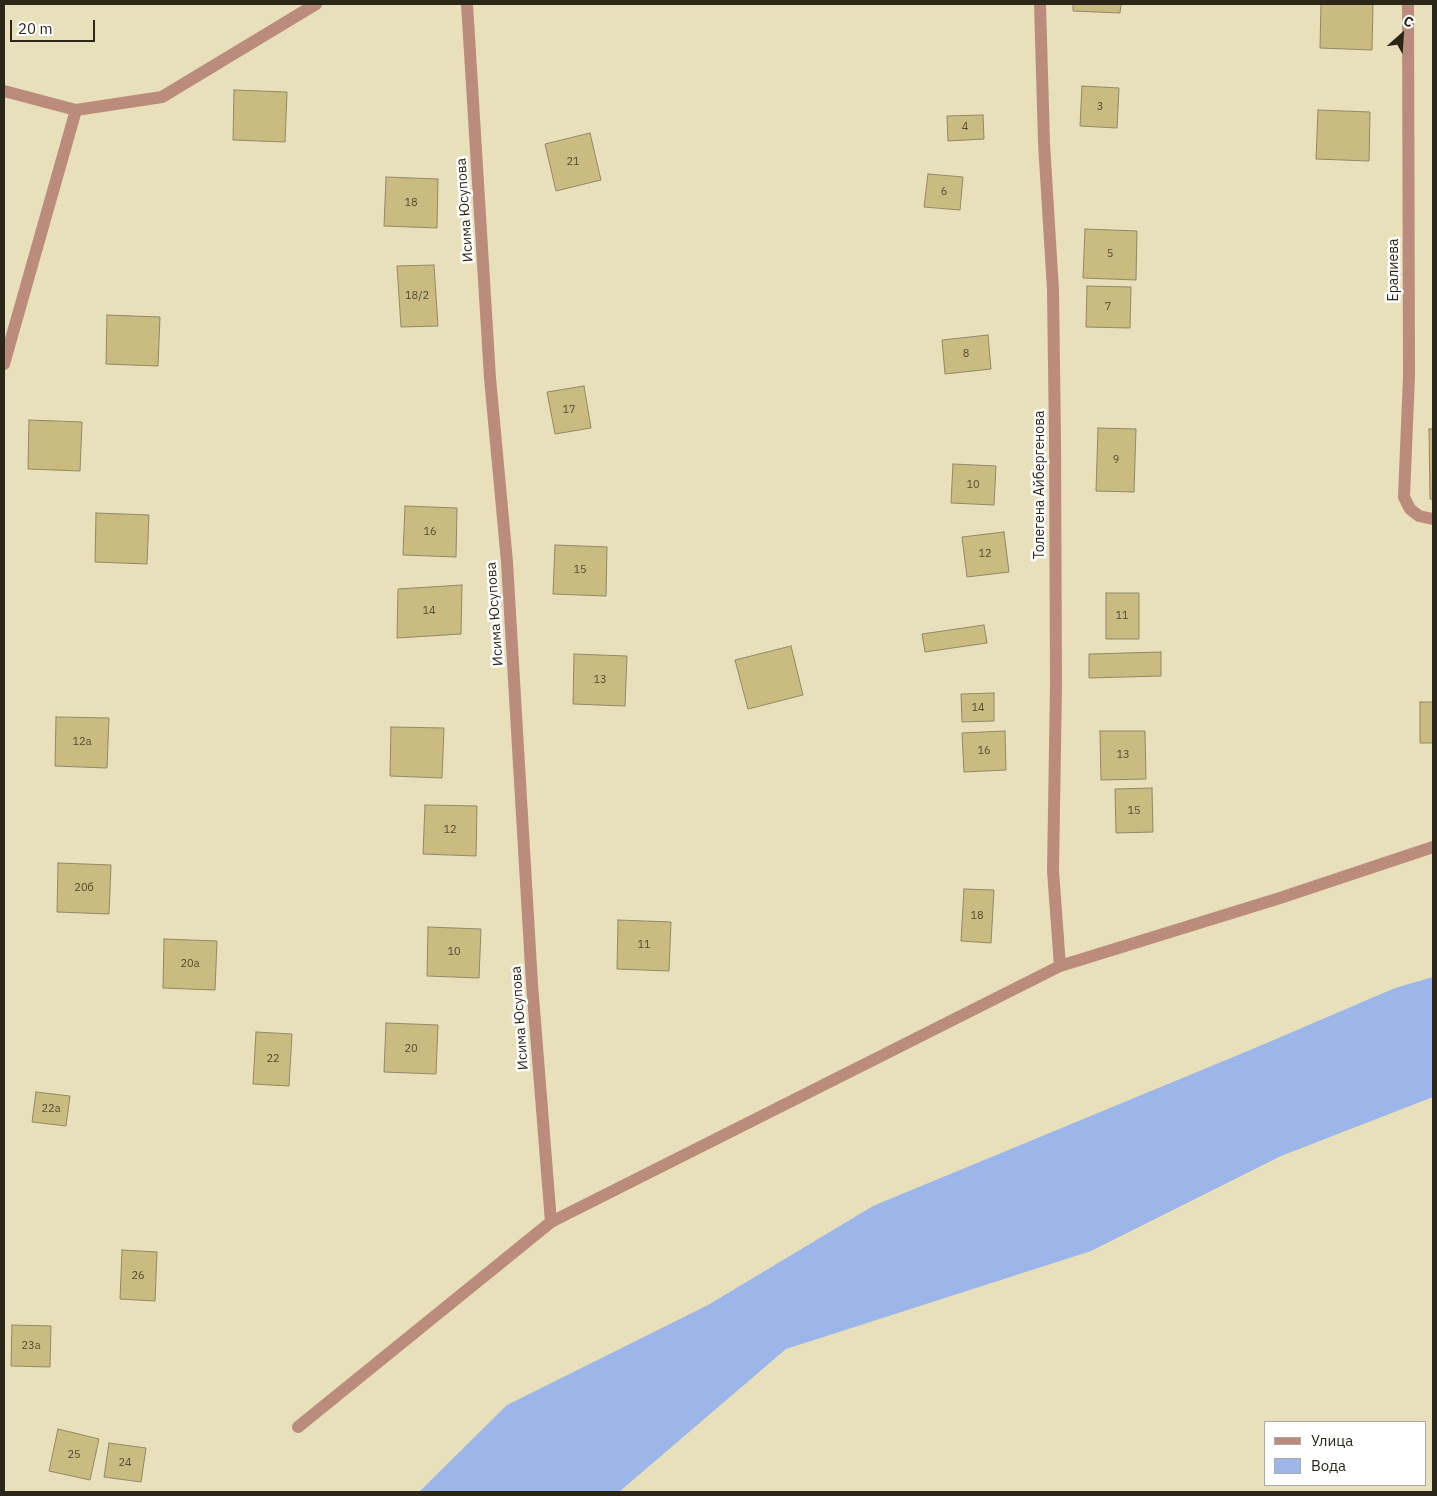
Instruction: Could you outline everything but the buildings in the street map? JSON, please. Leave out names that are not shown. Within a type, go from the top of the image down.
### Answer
[{"type":"street","points":[[4,91],[76,110],[162,97],[316,4]]},
{"type":"street","name":"Исима Юсупова","points":[[467,4],[490,378],[507,562],[532,984],[551,1222]]},
{"type":"street","name":"Толегена Айбергенова","points":[[1040,4],[1044,143],[1053,310],[1056,439],[1054,871],[1060,966]]},
{"type":"street","name":"Ералиева","points":[[1408,4],[1409,376],[1404,497],[1410,509],[1419,516],[1433,519]]},
{"type":"street","points":[[4,364],[76,110]]},
{"type":"street","points":[[298,1427],[551,1222],[1060,966],[1280,898],[1433,848]]},
{"type":"water","points":[[1433,977],[1433,1097],[1281,1156],[1091,1251],[786,1349],[619,1492],[419,1492],[507,1405],[708,1305],[873,1206],[1395,988]]}]
